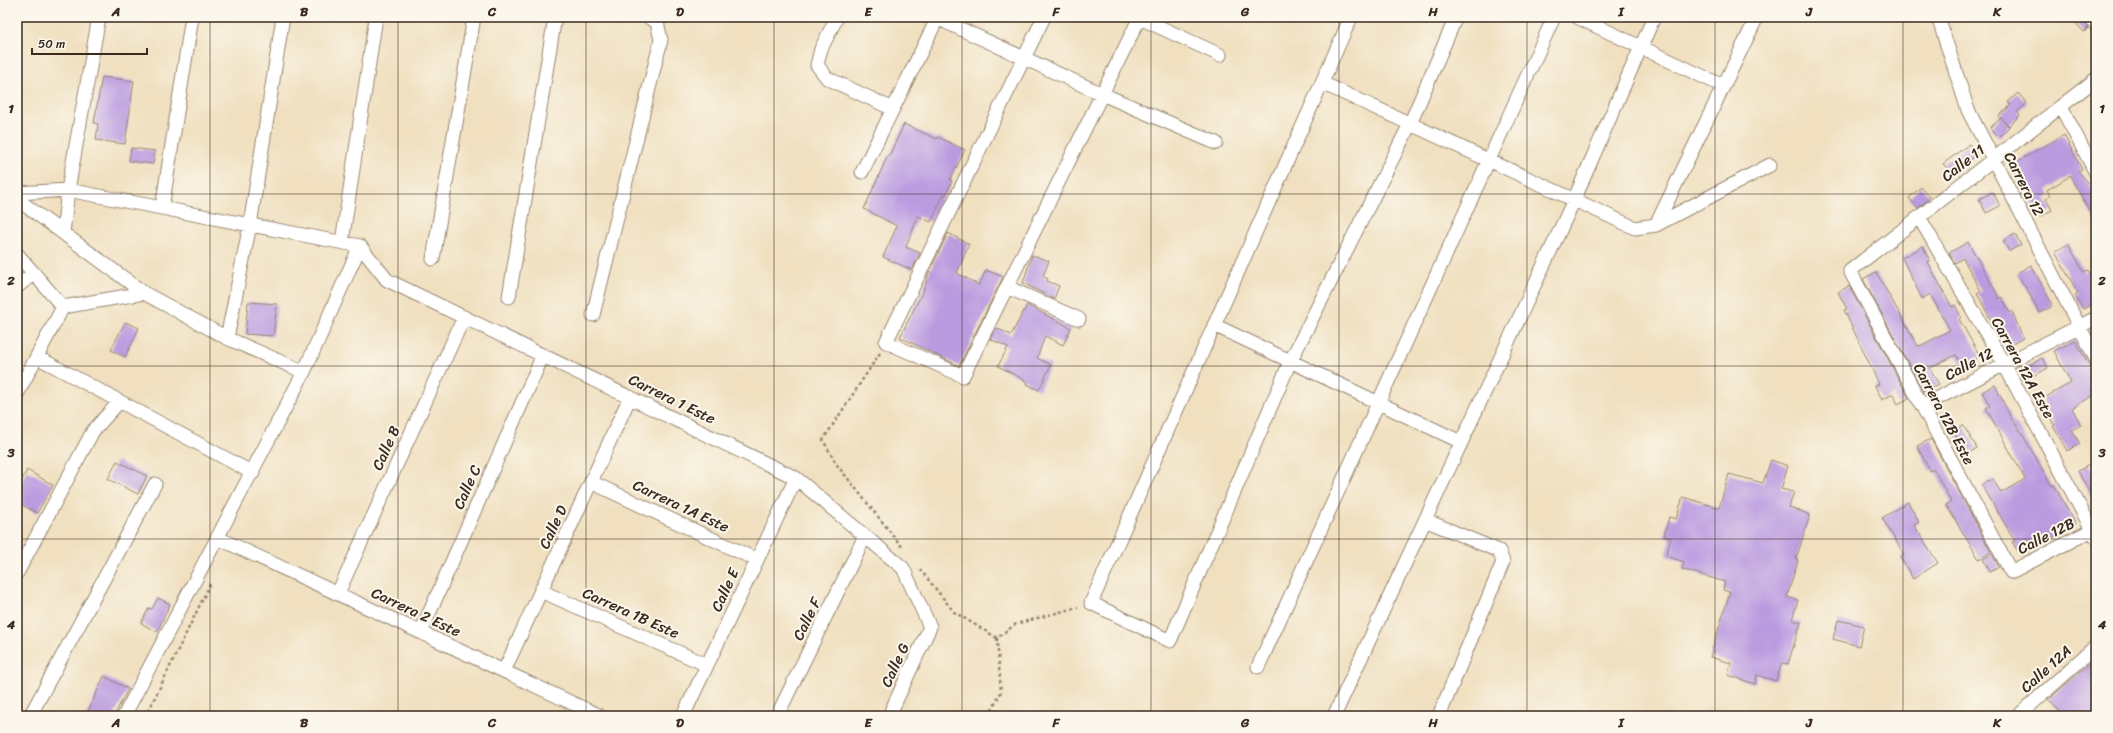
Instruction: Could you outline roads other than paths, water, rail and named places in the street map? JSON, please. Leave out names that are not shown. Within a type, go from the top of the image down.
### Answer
[{"type":"street","points":[[63,233],[68,190],[99,17]]},
{"type":"street","points":[[162,208],[192,17]]},
{"type":"street","points":[[227,338],[250,225],[283,17]]},
{"type":"street","points":[[342,242],[376,17]]},
{"type":"street","points":[[433,259],[474,17]]},
{"type":"street","points":[[509,297],[555,17]]},
{"type":"street","points":[[593,315],[661,40],[657,22],[648,17]]},
{"type":"street","points":[[837,17],[820,49],[817,65],[827,78],[893,109]]},
{"type":"street","points":[[1044,17],[886,342],[963,376],[1140,18],[1220,55]]},
{"type":"street","points":[[1351,17],[1091,603],[1170,640],[1290,362],[1410,124],[1456,17]]},
{"type":"street","points":[[1258,667],[1490,161],[1554,17]]},
{"type":"street","points":[[1577,17],[1724,86]]},
{"type":"street","points":[[1334,716],[1574,200],[1639,46],[1654,17]]},
{"type":"street","points":[[1656,225],[1757,17]]},
{"type":"street","name":"Carrera 12","points":[[1938,17],[1968,110],[2096,359]]},
{"type":"street","points":[[2090,17],[2096,25]]},
{"type":"street","points":[[862,172],[937,18],[1102,94],[1216,143]]},
{"type":"street","name":"Calle 11","points":[[1850,272],[2096,79]]},
{"type":"street","points":[[1322,83],[1635,228],[1656,225],[1770,165]]},
{"type":"street","points":[[2061,107],[2096,173]]},
{"type":"street","points":[[17,193],[68,190],[360,246],[304,372],[253,473],[124,716]]},
{"type":"street","points":[[17,199],[144,293],[227,338],[304,372]]},
{"type":"street","name":"Carrera 12A Este","points":[[1919,217],[2004,364],[2095,532]]},
{"type":"street","name":"Carrera 1 Este","points":[[360,246],[387,280],[796,478],[903,568],[930,627]]},
{"type":"street","points":[[17,254],[63,307]]},
{"type":"street","name":"Carrera 12B Este","points":[[1850,272],[2011,572]]},
{"type":"street","points":[[17,287],[34,273]]},
{"type":"street","points":[[1007,287],[1079,319]]},
{"type":"street","points":[[63,307],[144,293]]},
{"type":"street","points":[[17,394],[63,307]]},
{"type":"street","name":"Calle B","points":[[338,594],[464,316]]},
{"type":"street","name":"Calle 12","points":[[1922,406],[2096,318]]},
{"type":"street","points":[[1214,325],[1461,442]]},
{"type":"street","name":"Calle C","points":[[421,632],[543,355]]},
{"type":"street","points":[[36,357],[253,473]]},
{"type":"street","name":"Calle D","points":[[504,671],[630,397]]},
{"type":"street","points":[[17,573],[93,431],[119,402]]},
{"type":"street","name":"Calle E","points":[[683,716],[796,478]]},
{"type":"street","name":"Carrera 1A Este","points":[[591,482],[757,560]]},
{"type":"street","points":[[30,716],[155,484]]},
{"type":"street","points":[[1425,520],[1499,551],[1503,562],[1439,716]]},
{"type":"street","name":"Calle 12B","points":[[2011,572],[2095,532]]},
{"type":"street","name":"Calle F","points":[[777,716],[865,536]]},
{"type":"street","name":"Carrera 2 Este","points":[[218,538],[600,716]]},
{"type":"street","name":"Carrera 1B Este","points":[[541,591],[707,665]]},
{"type":"street","name":"Calle G","points":[[889,716],[930,627]]},
{"type":"street","name":"Calle 12A","points":[[2018,716],[2096,646]]}]
